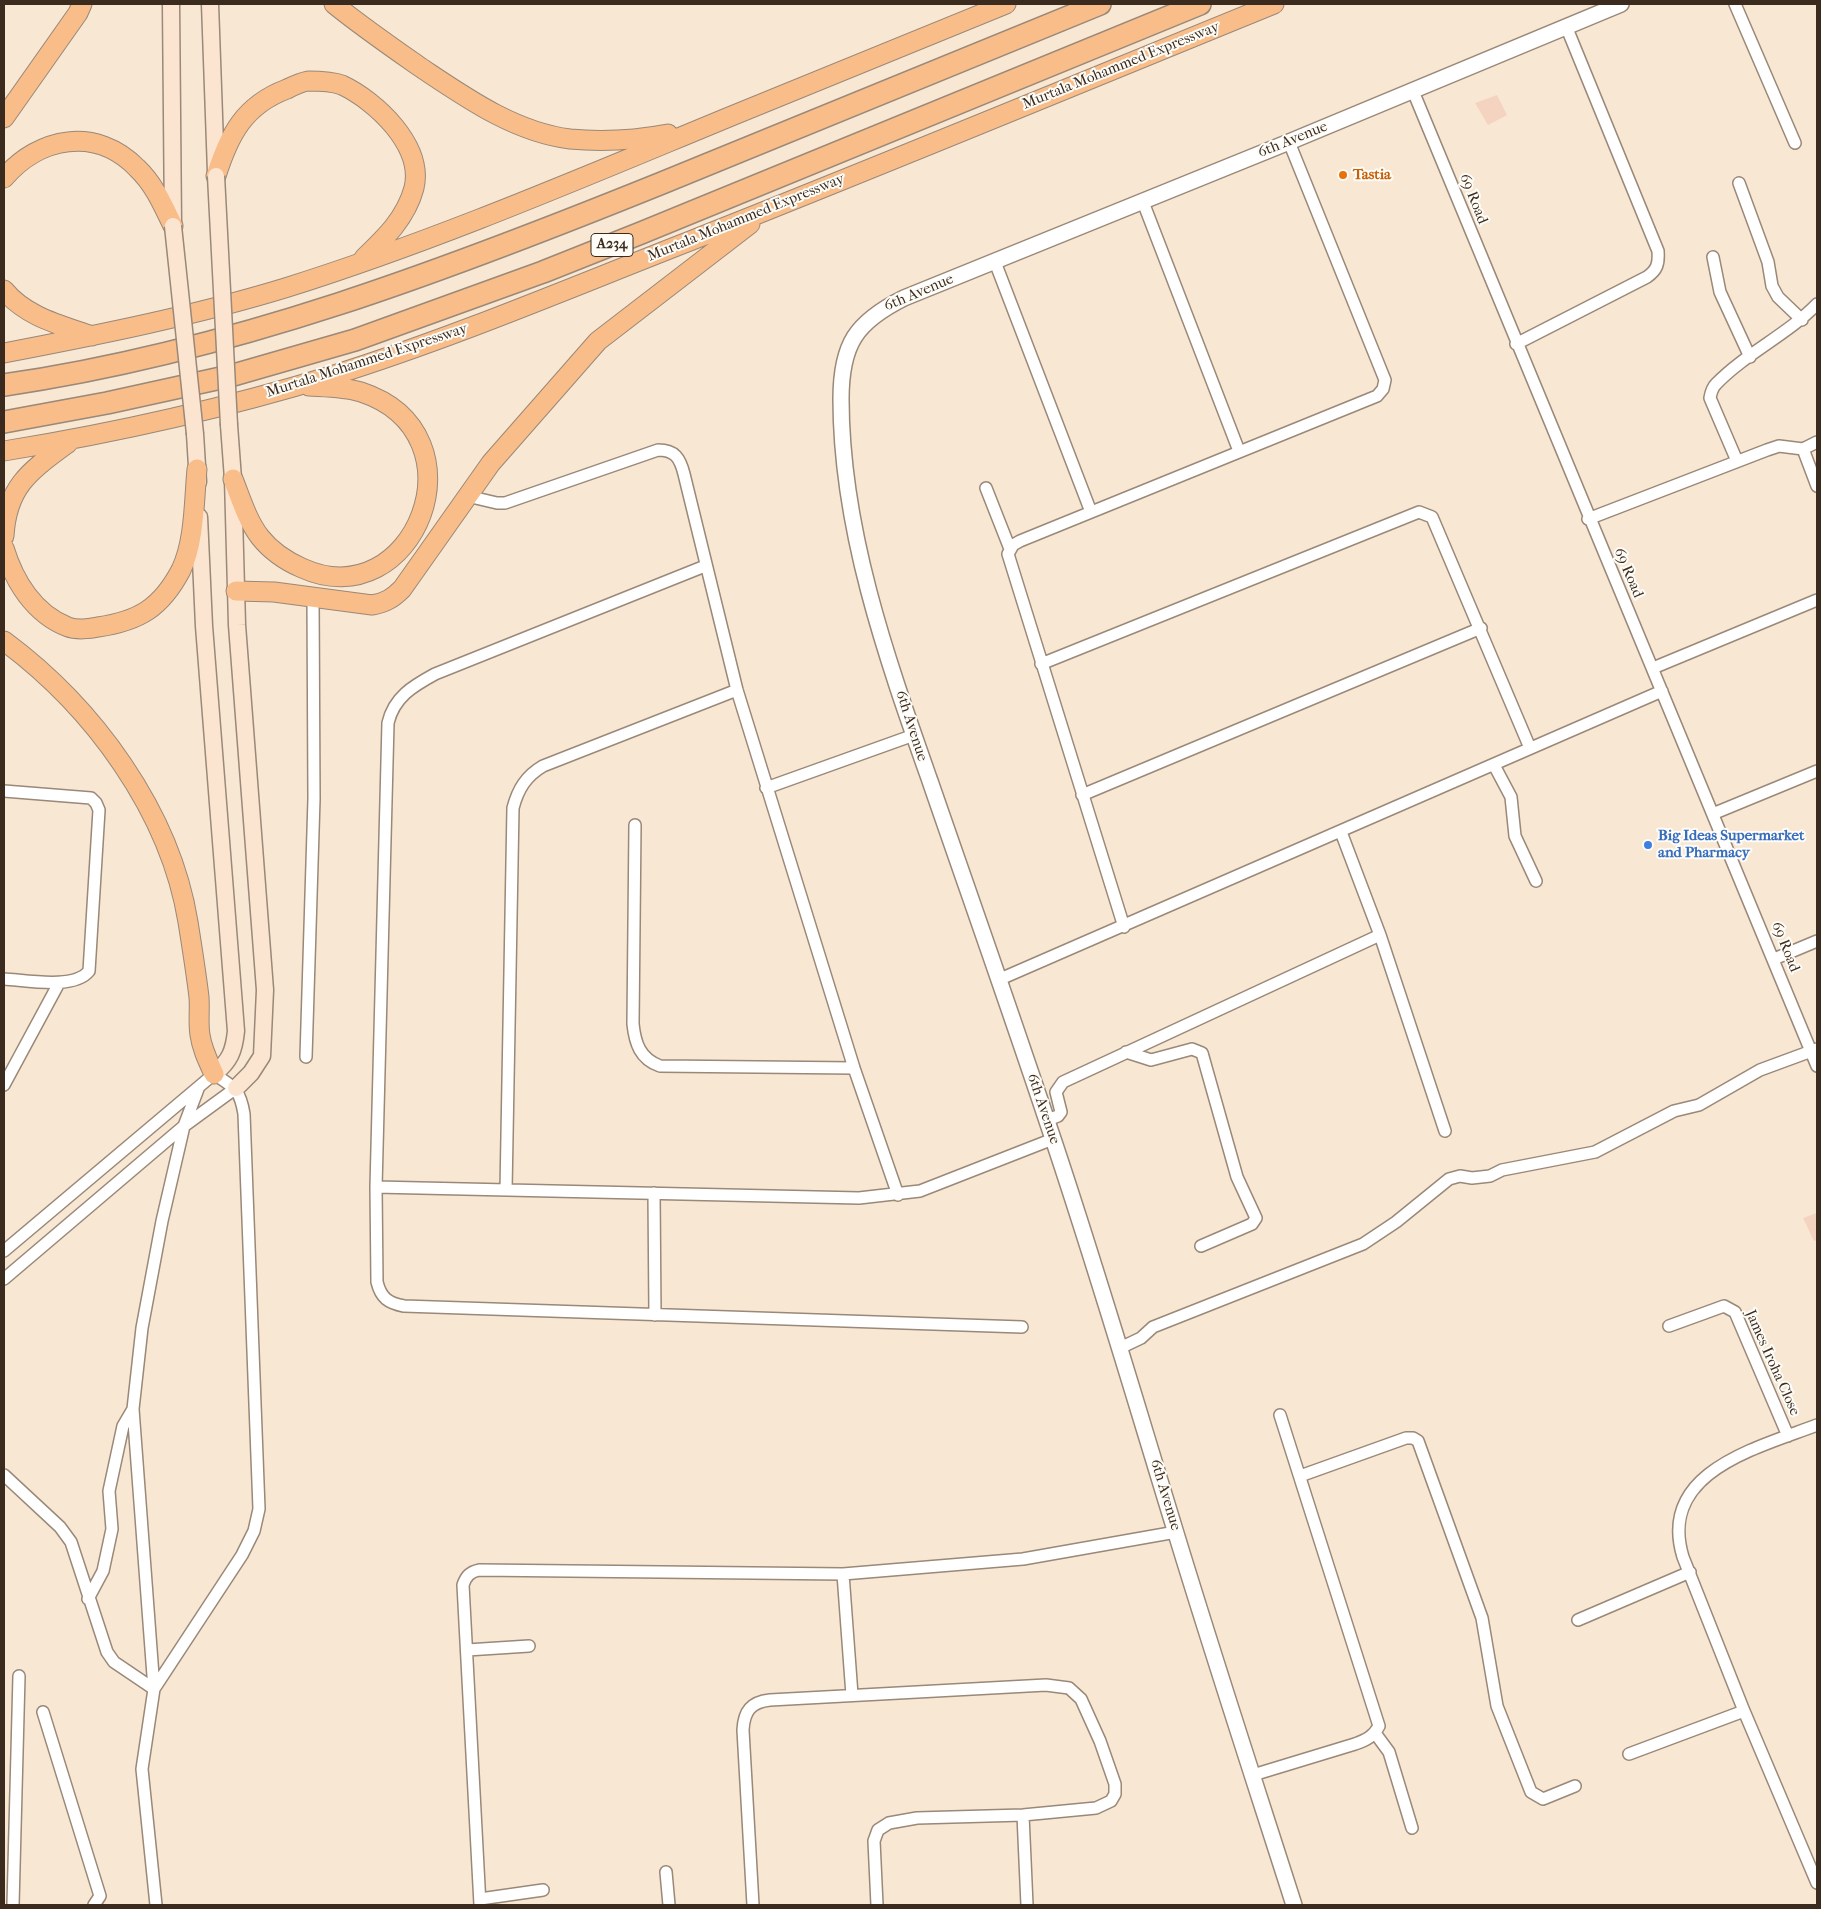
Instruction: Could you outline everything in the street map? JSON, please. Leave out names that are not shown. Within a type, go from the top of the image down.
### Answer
[{"type":"highway","points":[[4,118],[12,95],[78,13],[82,4]]},
{"type":"highway","points":[[334,4],[364,29],[476,104],[523,127],[569,138],[623,141],[706,127]]},
{"type":"highway","points":[[4,352],[94,336],[284,288],[359,263],[509,207],[1006,4]]},
{"type":"highway","name":"A234","points":[[4,384],[138,361],[270,326],[394,286],[499,248],[1100,4]]},
{"type":"highway","name":"Murtala Mohammed Expressway","points":[[4,422],[107,403],[230,376],[355,340],[543,272],[1200,4]]},
{"type":"highway","name":"Murtala Mohammed Expressway","points":[[4,451],[72,440],[155,423],[334,375],[436,340],[770,209],[1274,4]]},
{"type":"highway","points":[[216,176],[232,134],[244,116],[274,94],[307,81],[341,84],[365,98],[386,116],[404,138],[412,160],[414,186],[405,212],[389,234],[359,263]]},
{"type":"highway","points":[[4,178],[18,163],[34,151],[59,143],[80,141],[100,145],[120,153],[149,181],[174,226]]},
{"type":"highway","points":[[236,591],[313,596],[372,606],[383,604],[393,598],[402,589],[491,463],[598,341],[770,209]]},
{"type":"highway","points":[[4,290],[12,300],[44,320],[94,336]]},
{"type":"highway","points":[[233,479],[248,519],[260,538],[281,556],[313,574],[338,577],[358,574],[379,567],[400,550],[417,528],[426,503],[429,478],[424,455],[415,434],[401,414],[380,400],[360,392],[295,385]]},
{"type":"highway","points":[[4,536],[5,514],[17,486],[33,469],[72,440]]},
{"type":"highway","points":[[4,548],[10,569],[26,595],[47,616],[70,628],[111,625],[140,617],[164,596],[181,569],[190,538],[197,469]]},
{"type":"highway","points":[[4,641],[27,658],[85,716],[126,770],[160,832],[178,875],[188,921],[198,989],[200,1034],[206,1056],[214,1074]]},
{"type":"main road","points":[[171,4],[174,226],[195,434],[204,626],[236,1031],[234,1051],[226,1064],[214,1074]]},
{"type":"main road","points":[[210,4],[216,176],[233,479],[236,591],[265,990],[262,1056],[251,1073],[236,1088]]},
{"type":"street","name":"6th Avenue","points":[[1294,1905],[1047,1120],[914,735],[877,620],[859,546],[844,453],[841,394],[844,369],[849,348],[856,334],[876,312],[904,298],[1289,142],[1621,4]]},
{"type":"street","points":[[1735,4],[1795,143]]},
{"type":"street","points":[[1516,344],[1647,277],[1654,272],[1659,259],[1658,252],[1566,26]]},
{"type":"street","name":"69 Road","points":[[1413,91],[1588,519],[1814,1050],[1817,1066]]},
{"type":"street","points":[[1010,549],[1020,541],[1377,396],[1383,388],[1385,380],[1289,142]]},
{"type":"street","points":[[1740,183],[1768,262],[1772,286],[1778,297],[1802,320]]},
{"type":"street","points":[[1142,202],[1239,451]]},
{"type":"street","points":[[1713,257],[1720,292],[1750,357]]},
{"type":"street","points":[[995,262],[1091,512]]},
{"type":"street","points":[[1737,461],[1710,398],[1715,384],[1802,320],[1817,304]]},
{"type":"street","points":[[1588,519],[1779,446],[1803,449],[1817,442]]},
{"type":"street","points":[[1803,449],[1817,486]]},
{"type":"street","points":[[467,496],[497,503],[505,502],[658,450],[668,450],[676,455],[681,462],[737,690],[766,788],[854,1068],[898,1195]]},
{"type":"street","points":[[986,488],[1010,549],[1008,560],[1124,927]]},
{"type":"street","points":[[1041,664],[1419,512],[1425,513],[1432,517],[1481,628],[1530,748]]},
{"type":"street","points":[[705,566],[435,674],[406,692],[394,705],[388,723],[376,1187],[377,1282],[380,1294],[386,1301],[404,1306],[1022,1327]]},
{"type":"street","points":[[306,1057],[314,799],[313,596]]},
{"type":"street","points":[[1653,668],[1817,600]]},
{"type":"street","points":[[1082,795],[1481,628]]},
{"type":"street","points":[[506,1190],[513,808],[517,793],[532,773],[543,766],[737,690]]},
{"type":"street","points":[[998,980],[1124,927],[1662,691]]},
{"type":"street","points":[[766,788],[914,735]]},
{"type":"street","points":[[1494,765],[1511,797],[1515,836],[1536,881]]},
{"type":"street","points":[[1714,813],[1817,772]]},
{"type":"street","points":[[4,791],[91,798],[99,810],[90,968],[86,974],[80,977],[59,983],[4,978]]},
{"type":"street","points":[[635,825],[633,1024],[636,1044],[646,1058],[660,1066],[854,1068]]},
{"type":"street","points":[[1341,832],[1380,935],[1445,1131]]},
{"type":"street","points":[[1047,1120],[1058,1116],[1061,1112],[1056,1092],[1063,1082],[1380,935]]},
{"type":"street","points":[[1774,959],[1817,940]]},
{"type":"street","points":[[4,1085],[59,983]]},
{"type":"street","points":[[1126,1052],[1151,1060],[1192,1049],[1202,1053],[1237,1177],[1256,1218],[1252,1224],[1201,1246]]},
{"type":"street","points":[[1120,1348],[1141,1338],[1153,1328],[1363,1244],[1396,1222],[1449,1179],[1460,1176],[1472,1178],[1490,1176],[1502,1170],[1595,1152],[1674,1111],[1698,1105],[1760,1070],[1814,1050]]},
{"type":"street","points":[[4,1251],[214,1074],[236,1088],[241,1098],[244,1114],[259,1509],[254,1531],[242,1555],[154,1689]]},
{"type":"street","points":[[156,1905],[142,1769],[154,1689],[133,1409],[147,1301],[162,1221],[184,1126],[199,1086]]},
{"type":"street","points":[[4,1279],[184,1126],[236,1088]]},
{"type":"street","points":[[376,1187],[859,1198],[920,1191],[1053,1139]]},
{"type":"street","points":[[654,1193],[655,1315]]},
{"type":"street","name":"James Iroha Close","points":[[1668,1326],[1718,1307],[1724,1306],[1735,1312],[1788,1436]]},
{"type":"street","points":[[88,1599],[103,1571],[112,1529],[109,1491],[123,1426],[133,1409]]},
{"type":"street","points":[[1253,1775],[1355,1744],[1375,1733],[1379,1726],[1280,1415]]},
{"type":"street","points":[[1817,1425],[1788,1436],[1702,1477],[1694,1486],[1682,1508],[1678,1530],[1679,1541],[1690,1572],[1744,1711],[1817,1882]]},
{"type":"street","points":[[1300,1476],[1406,1438],[1413,1438],[1418,1441],[1482,1618],[1497,1706],[1531,1792],[1543,1799],[1575,1786]]},
{"type":"street","points":[[4,1475],[60,1527],[70,1542],[107,1652],[114,1662],[154,1689]]},
{"type":"street","points":[[543,1890],[480,1902],[463,1585],[465,1578],[471,1572],[480,1570],[843,1574],[1023,1559],[1176,1532]]},
{"type":"street","points":[[1578,1620],[1690,1572]]},
{"type":"street","points":[[843,1574],[852,1695]]},
{"type":"street","points":[[466,1650],[529,1646]]},
{"type":"street","points":[[13,1905],[19,1676]]},
{"type":"street","points":[[753,1905],[743,1730],[746,1711],[761,1701],[1046,1685],[1068,1688],[1081,1699],[1100,1741],[1115,1784],[1115,1794],[1111,1801],[1096,1808],[1023,1815],[916,1818],[889,1823],[878,1830],[874,1841],[877,1905]]},
{"type":"street","points":[[1629,1754],[1744,1711]]},
{"type":"street","points":[[44,1712],[100,1896],[94,1905]]},
{"type":"street","points":[[1375,1733],[1389,1752],[1412,1828]]},
{"type":"street","points":[[1023,1815],[1027,1905]]},
{"type":"street","points":[[4,1835],[16,1834]]},
{"type":"street","points":[[666,1872],[668,1905]]},
{"type":"shaded area","points":[[1497,95],[1507,115],[1488,125],[1475,103]]},
{"type":"shaded area","points":[[1817,1213],[1817,1240],[1814,1241],[1803,1218]]},
{"type":"place","name":"Tastia","points":[[1343,175]]},
{"type":"place","name":"Big Ideas Supermarket and Pharmacy","points":[[1648,845]]}]
